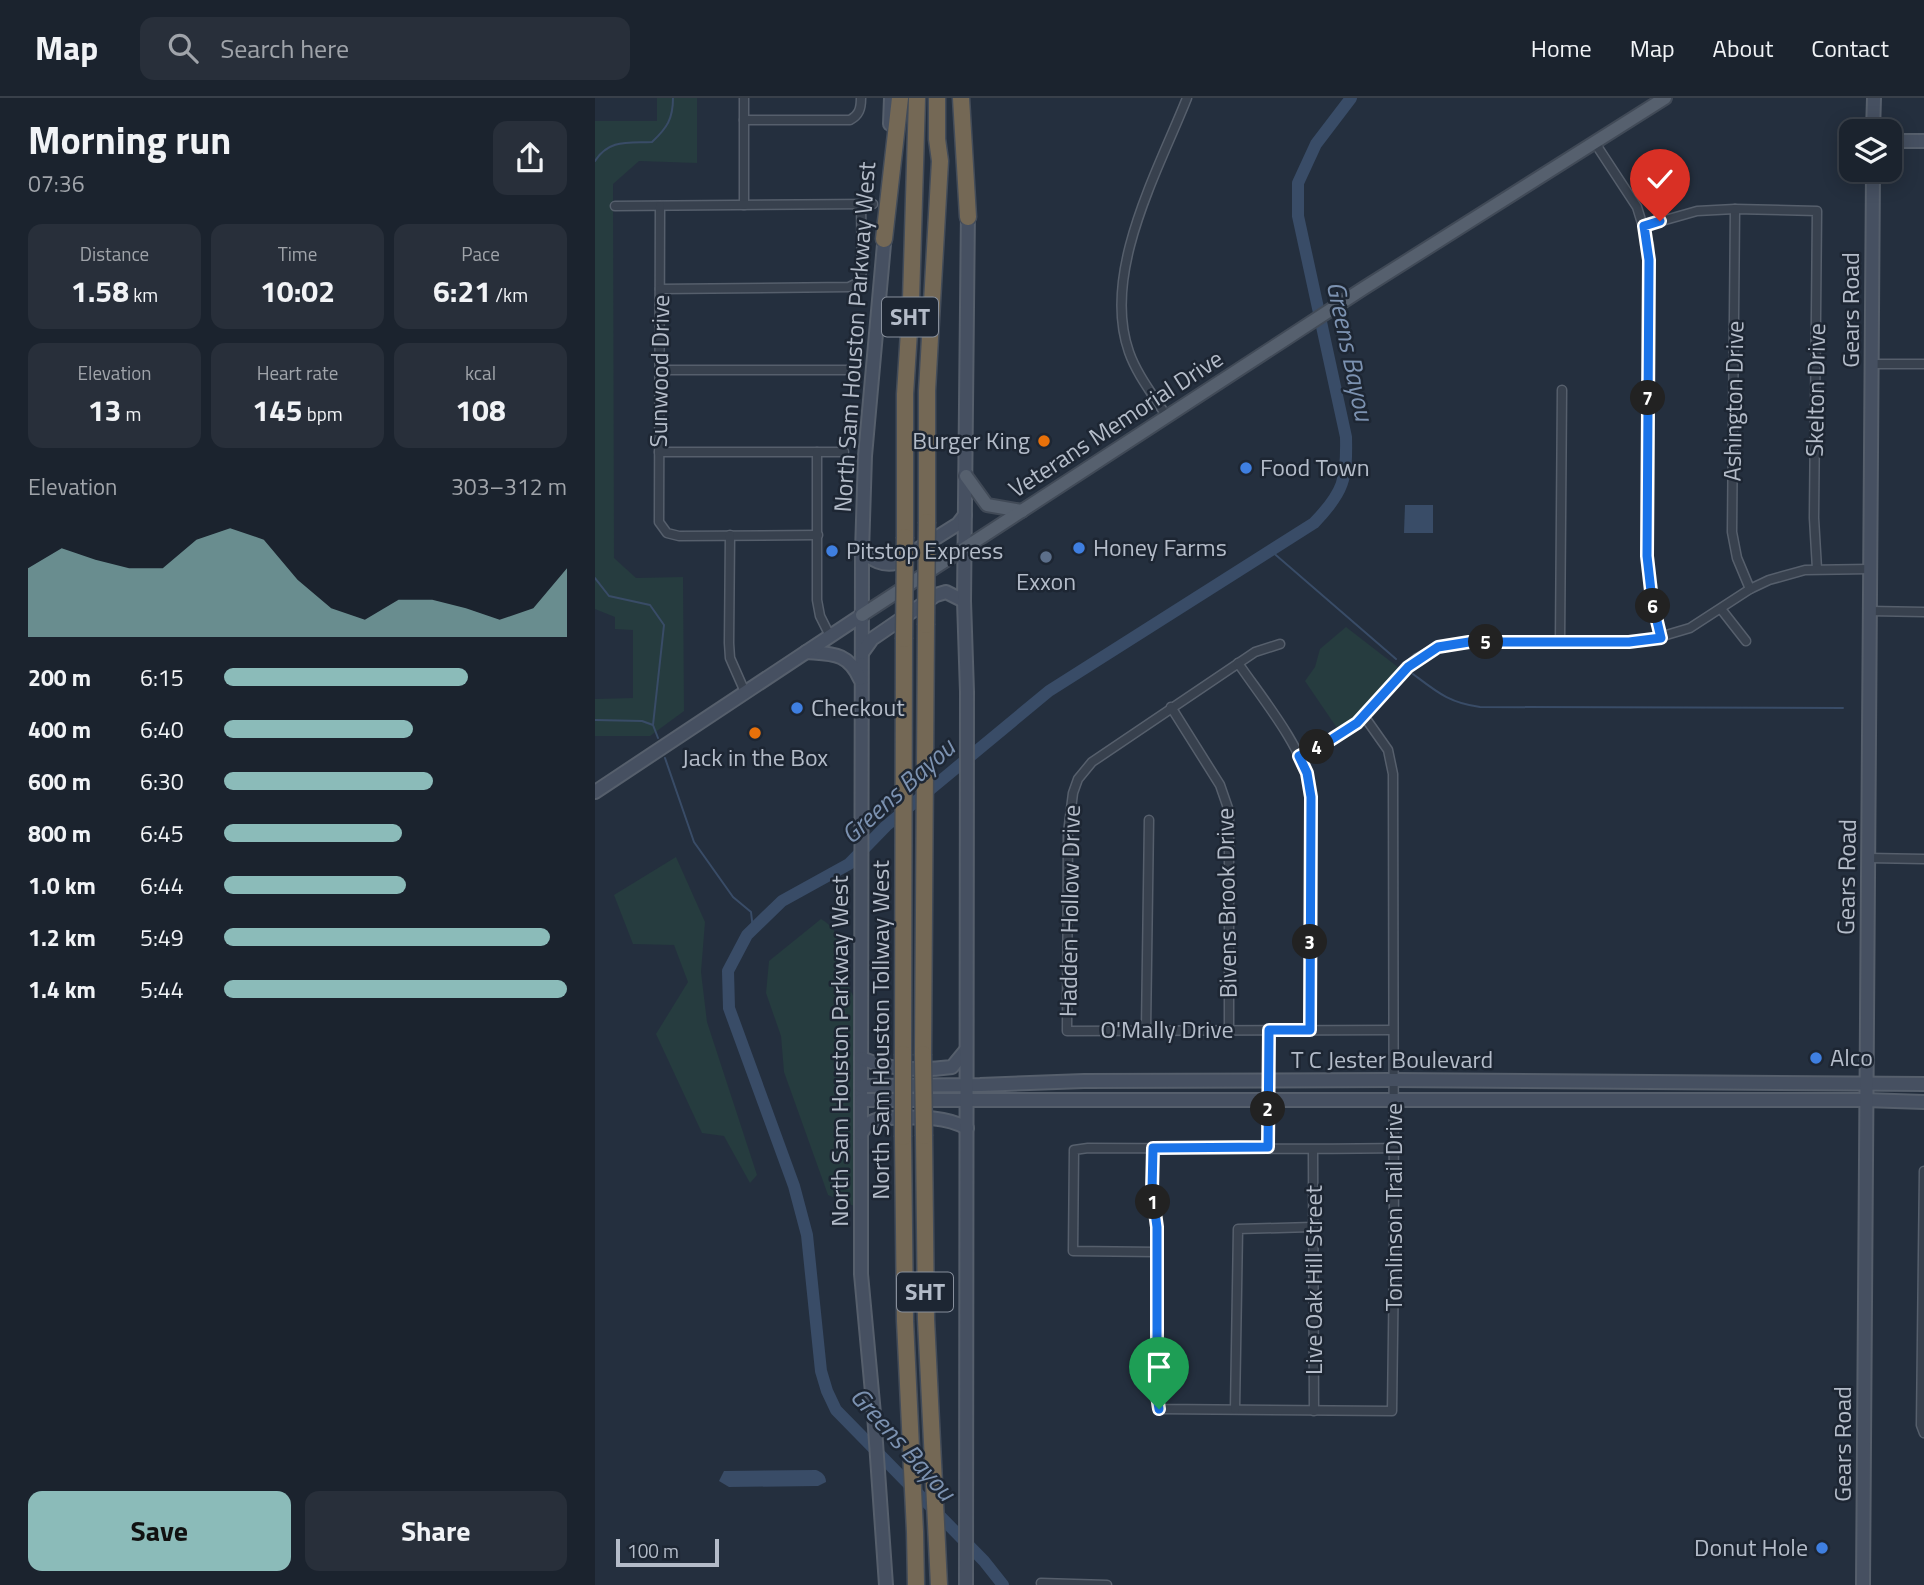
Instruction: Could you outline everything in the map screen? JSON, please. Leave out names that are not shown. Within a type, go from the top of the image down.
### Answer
[{"type":"highway","points":[[884,239],[900,98]]},
{"type":"highway","name":"North Sam Houston Tollway West","points":[[916,1585],[905,1321],[903,1054],[905,394],[911,300],[917,98]]},
{"type":"highway","name":"North Sam Houston Tollway West","points":[[937,98],[940,162],[927,391],[923,1054],[926,1319],[939,1585]]},
{"type":"highway","name":"North Sam Houston Tollway West","points":[[940,162],[945,145],[947,98]]},
{"type":"highway","points":[[961,98],[968,218]]},
{"type":"main road","name":"North Sam Houston Parkway West","points":[[886,1585],[882,1508],[861,1274],[862,552],[865,456],[884,239],[891,98]]},
{"type":"main road","points":[[965,1584],[967,692],[964,601],[969,98]]},
{"type":"main road","name":"Veterans Memorial Drive","points":[[595,792],[1295,333],[1665,98]]},
{"type":"main road","points":[[1873,119],[1874,98]]},
{"type":"main road","points":[[1902,141],[1924,141]]},
{"type":"main road","name":"Gears Road","points":[[1863,1585],[1873,182]]},
{"type":"main road","points":[[966,476],[987,505],[1022,511]]},
{"type":"main road","points":[[862,552],[887,565],[896,563],[958,524],[965,515]]},
{"type":"main road","points":[[862,654],[871,639],[936,595],[946,592],[964,601]]},
{"type":"main road","points":[[806,652],[835,654],[846,659],[855,667],[862,682]]},
{"type":"main road","points":[[861,1058],[884,1068],[952,1067],[967,1048]]},
{"type":"main road","points":[[1149,1099],[1150,1081]]},
{"type":"main road","name":"T C Jester Boulevard","points":[[861,1093],[967,1086],[1150,1081],[1924,1084]]},
{"type":"main road","points":[[1587,1100],[1588,1081]]},
{"type":"main road","points":[[1744,1083],[1744,1100]]},
{"type":"main road","name":"T C Jester Boulevard","points":[[861,1093],[967,1099],[1924,1102]]},
{"type":"main road","points":[[861,1136],[873,1120],[882,1118],[942,1118],[953,1120],[967,1128]]},
{"type":"street","points":[[744,98],[744,205]]},
{"type":"street","points":[[744,120],[850,120],[857,116],[861,98]]},
{"type":"street","points":[[1167,417],[1130,355],[1122,324],[1122,286],[1128,247],[1187,98]]},
{"type":"street","points":[[1595,143],[1637,207],[1644,226],[1649,260],[1647,556],[1652,600],[1661,638]]},
{"type":"street","points":[[660,289],[849,287],[857,283],[862,272],[861,204]]},
{"type":"street","points":[[615,206],[873,204]]},
{"type":"street","name":"Sunwood Drive","points":[[660,206],[659,522],[667,533],[679,536],[730,535]]},
{"type":"street","points":[[1644,226],[1697,211],[1735,209]]},
{"type":"street","name":"Skelton Drive","points":[[1735,209],[1817,211],[1814,518],[1817,569]]},
{"type":"street","name":"Ashington Drive","points":[[1735,209],[1733,532],[1737,558],[1750,589]]},
{"type":"street","points":[[1872,364],[1924,364]]},
{"type":"street","points":[[660,370],[851,370]]},
{"type":"street","points":[[1560,643],[1562,390]]},
{"type":"street","points":[[659,452],[844,452]]},
{"type":"street","points":[[817,452],[817,600],[820,616],[830,636]]},
{"type":"street","points":[[745,692],[730,658],[730,535],[818,535]]},
{"type":"street","points":[[1299,756],[1343,733],[1364,716],[1408,667],[1438,647],[1469,642],[1629,642],[1661,638],[1690,628],[1750,589],[1787,574],[1817,569],[1870,569]]},
{"type":"street","points":[[1721,609],[1746,641]]},
{"type":"street","points":[[1870,611],[1924,612]]},
{"type":"street","name":"Hadden Hollow Drive","points":[[1067,1031],[1067,833],[1075,785],[1086,768],[1103,752],[1264,647],[1280,644]]},
{"type":"street","points":[[1238,663],[1299,756],[1307,773],[1311,797],[1310,1030]]},
{"type":"street","name":"Bivens Brook Drive","points":[[1171,707],[1220,785],[1229,811],[1229,1030]]},
{"type":"street","name":"Tomlinson Trail Drive","points":[[1314,1411],[1392,1411],[1394,775],[1388,750],[1364,716]]},
{"type":"street","points":[[1146,1030],[1149,820]]},
{"type":"street","points":[[1869,858],[1924,859]]},
{"type":"street","points":[[1268,1147],[1269,1030]]},
{"type":"street","name":"O'Mally Drive","points":[[1067,1031],[1393,1030]]},
{"type":"street","points":[[1153,1148],[1152,1191],[1157,1227],[1159,1409],[1314,1411]]},
{"type":"street","points":[[1157,1252],[1073,1251],[1074,1150],[1393,1148]]},
{"type":"street","name":"Live Oak Hill Street","points":[[1313,1150],[1314,1411]]},
{"type":"street","points":[[1924,1171],[1921,1411],[1924,1433]]},
{"type":"street","points":[[1235,1409],[1238,1229],[1312,1227]]},
{"type":"street","points":[[1041,1583],[1107,1585]]},
{"type":"green space","points":[[657,98],[697,98],[697,163],[639,161],[613,184],[614,558],[636,578],[683,577],[684,711],[650,736],[595,736],[595,699],[633,698],[633,630],[615,629],[615,617],[595,609],[595,121],[657,121]]},
{"type":"green space","points":[[1346,627],[1399,668],[1374,701],[1339,731],[1305,681],[1315,667],[1320,649]]},
{"type":"green space","points":[[676,857],[705,922],[701,972],[707,1022],[757,1175],[750,1183],[724,1136],[702,1133],[656,1034],[688,982],[674,945],[633,944],[614,895]]},
{"type":"green space","points":[[821,919],[836,934],[853,996],[854,1206],[828,1195],[784,1072],[781,1036],[766,993],[769,961]]},
{"type":"water","points":[[1405,505],[1433,505],[1433,533],[1404,533]]},
{"type":"water","points":[[816,1470],[826,1480],[818,1486],[729,1487],[719,1481],[724,1471]]},
{"type":"waterway","points":[[595,161],[600,154],[613,146],[652,142],[668,123],[673,98]]},
{"type":"waterway","name":"Greens Bayou","points":[[1003,1585],[984,1561],[836,1410],[827,1391],[821,1371],[807,1235],[794,1186],[729,1008],[728,971],[747,935],[782,901],[849,864],[886,826],[1049,691],[1314,523],[1332,502],[1342,484],[1346,464],[1346,437],[1298,216],[1298,183],[1316,144],[1351,98]]},
{"type":"waterway","points":[[1270,550],[1396,659]]},
{"type":"waterway","points":[[595,578],[609,596],[650,605],[664,625],[653,725],[658,738]]},
{"type":"waterway","points":[[1413,674],[1452,700],[1480,707],[1843,708]]},
{"type":"waterway","points":[[595,720],[642,721],[653,725]]},
{"type":"waterway","points":[[665,758],[694,842],[733,897],[751,912],[753,929]]},
{"type":"place","name":"Burger King","points":[[1044,441]]},
{"type":"place","name":"Food Town","points":[[1246,468]]},
{"type":"place","name":"Honey Farms","points":[[1079,548]]},
{"type":"place","name":"Pitstop Express","points":[[832,551]]},
{"type":"place","name":"Exxon","points":[[1046,557]]},
{"type":"place","name":"Checkout","points":[[797,708]]},
{"type":"place","name":"Jack in the Box","points":[[755,733]]},
{"type":"place","name":"Alco","points":[[1816,1058]]},
{"type":"place","name":"Donut Hole","points":[[1822,1548]]},
{"type":"route","points":[[1159,1409],[1157,1227],[1152,1191],[1153,1148],[1268,1147],[1269,1030],[1310,1030],[1311,797],[1307,773],[1299,756],[1357,723],[1417,659],[1450,643],[1629,642],[1661,638],[1652,600],[1647,556],[1649,246],[1644,226],[1660,221]]}]
